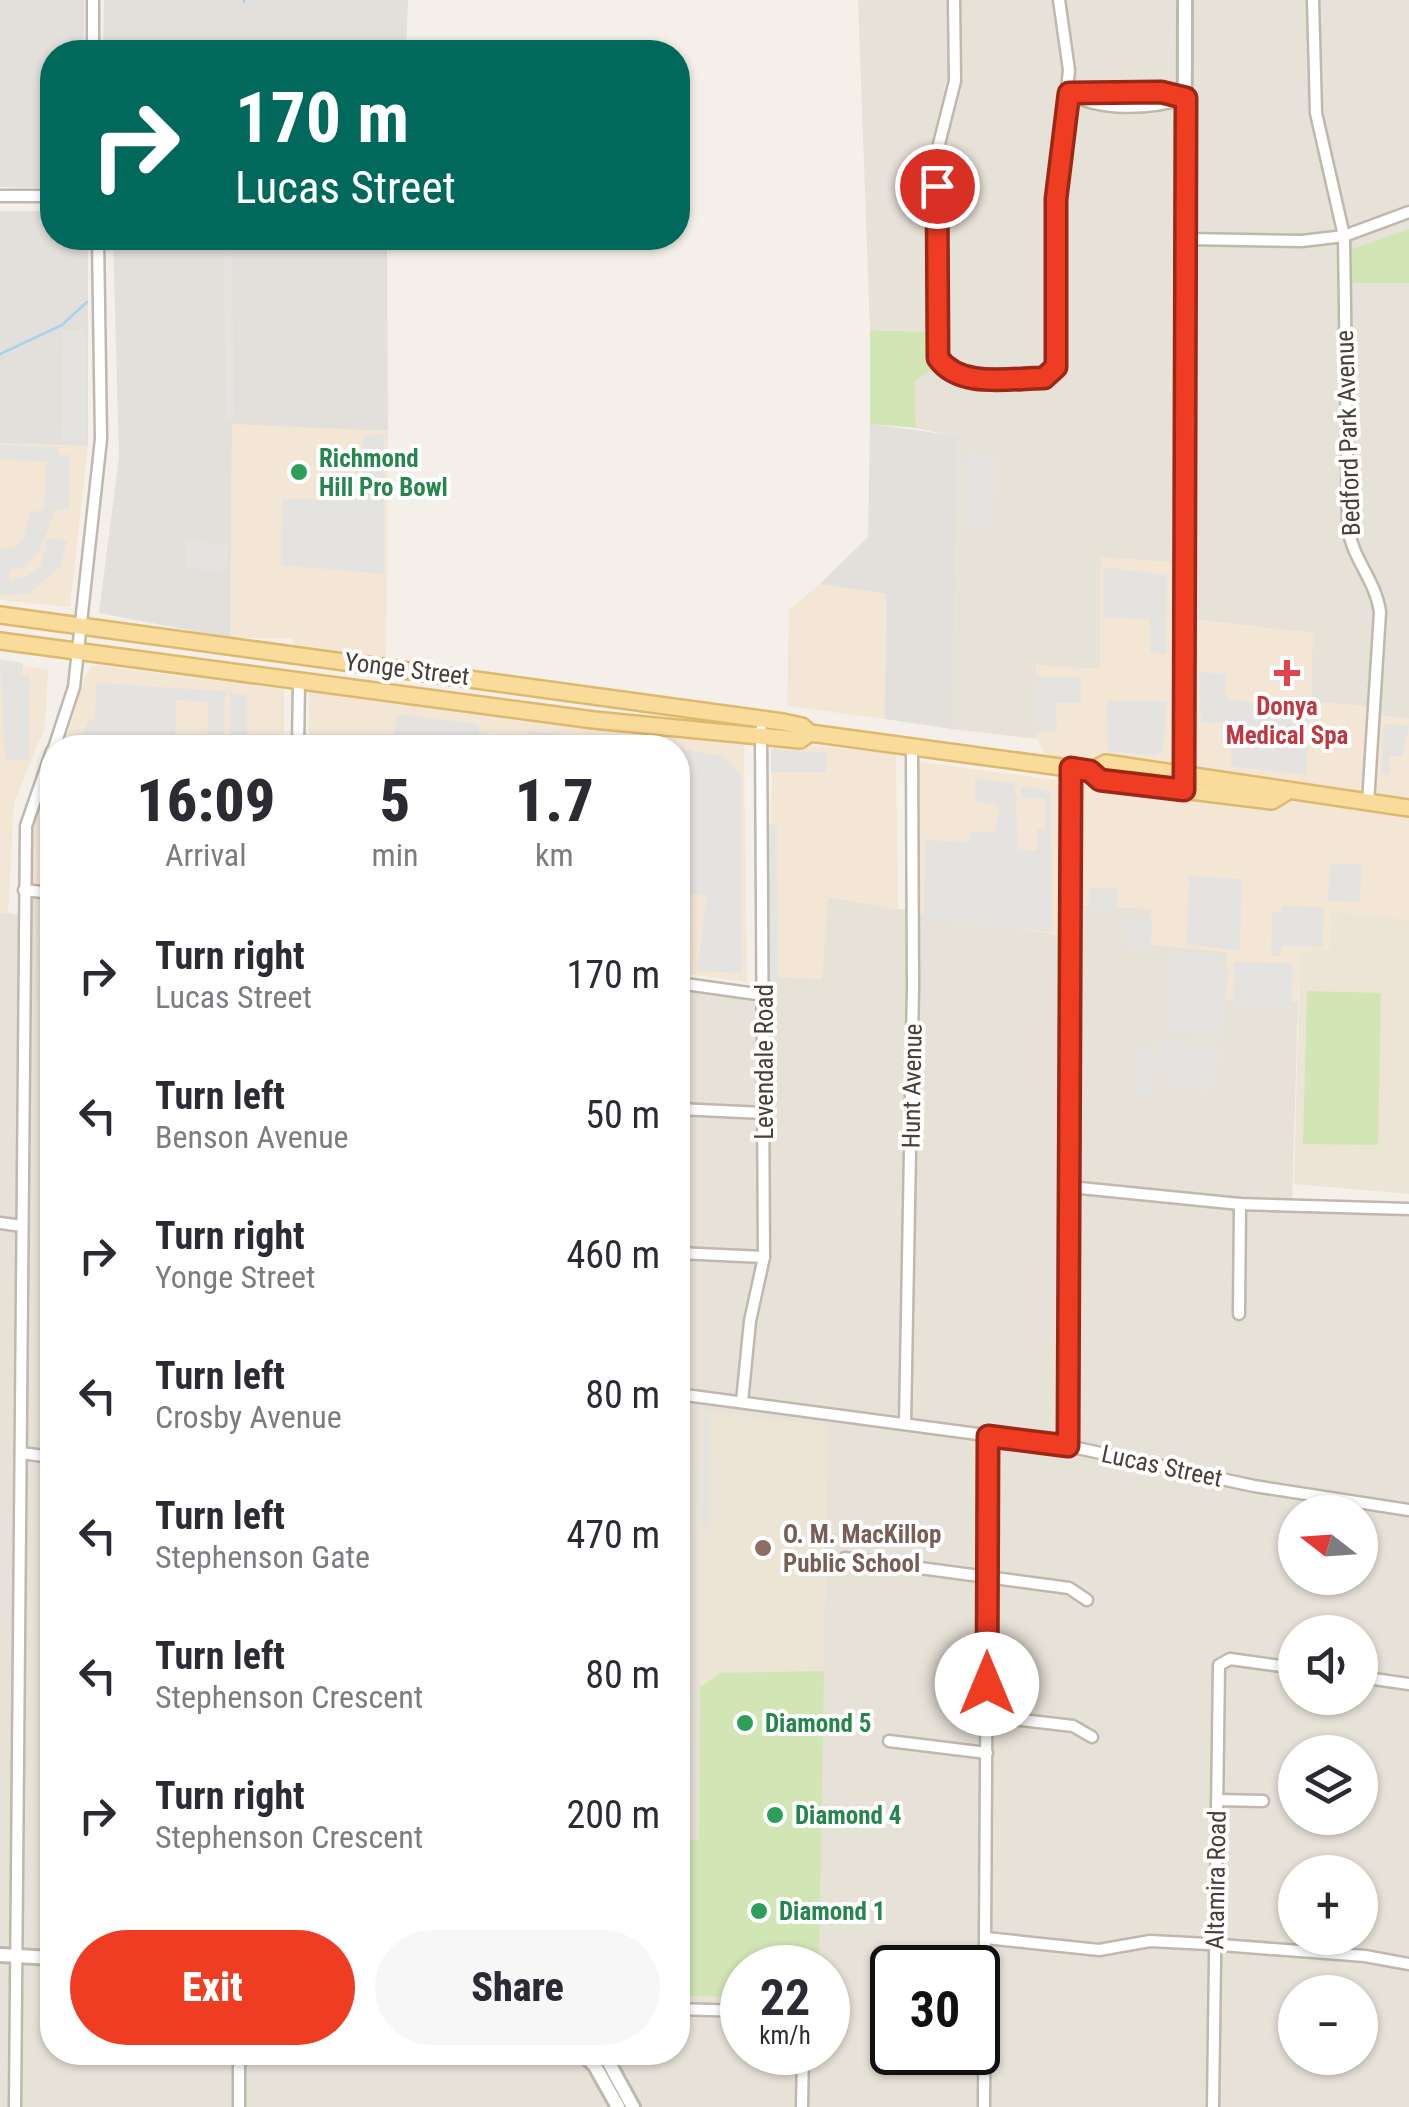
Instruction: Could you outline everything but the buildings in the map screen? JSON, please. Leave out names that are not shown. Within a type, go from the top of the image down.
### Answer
[{"type":"main road","name":"Yonge Street","points":[[0,615],[507,682],[761,728]]},
{"type":"main road","name":"Yonge Street","points":[[0,641],[594,720],[761,728],[802,726],[810,733],[1090,771],[1100,780],[1272,802],[1285,793]]},
{"type":"main road","name":"Yonge Street","points":[[1090,771],[1102,762],[1275,784],[1285,793],[1409,808]]},
{"type":"street","points":[[93,0],[93,40]]},
{"type":"street","points":[[954,0],[954,81],[937,152],[938,358],[946,370],[964,378],[1044,378],[1056,367],[1056,199],[1069,93],[1058,0]]},
{"type":"street","points":[[1184,790],[1185,0]]},
{"type":"street","name":"Bedford Park Avenue","points":[[1312,0],[1316,113],[1344,236],[1348,528],[1351,548],[1378,594],[1380,612],[1368,802]]},
{"type":"street","points":[[1069,93],[1161,106],[1186,98]]},
{"type":"street","points":[[0,196],[40,196]]},
{"type":"street","points":[[1186,239],[1302,241],[1344,236],[1409,212]]},
{"type":"street","points":[[58,735],[74,686],[101,439],[98,250]]},
{"type":"street","points":[[298,735],[299,680]]},
{"type":"street","name":"Levendale Road","points":[[742,1402],[750,1322],[764,1257],[761,728]]},
{"type":"street","name":"Hunt Avenue","points":[[905,1424],[914,987],[912,748]]},
{"type":"street","points":[[1068,1446],[1071,768]]},
{"type":"street","points":[[15,2107],[24,890],[26,826],[40,786]]},
{"type":"street","points":[[24,890],[40,892]]},
{"type":"street","points":[[690,985],[764,995]]},
{"type":"street","points":[[690,1110],[764,1113]]},
{"type":"street","points":[[1070,1188],[1240,1204],[1409,1209]]},
{"type":"street","points":[[1240,1204],[1240,1314]]},
{"type":"street","points":[[0,1223],[22,1226]]},
{"type":"street","points":[[690,1253],[764,1257]]},
{"type":"street","name":"Lucas Street","points":[[690,1396],[1068,1446],[1254,1486],[1409,1510]]},
{"type":"street","points":[[984,2107],[988,1436]]},
{"type":"street","points":[[21,1453],[40,1455]]},
{"type":"street","points":[[845,1558],[1068,1588],[1087,1600]]},
{"type":"street","name":"Altamira Road","points":[[1213,2107],[1219,1665],[1230,1660],[1278,1666]]},
{"type":"street","points":[[1378,1680],[1409,1684]]},
{"type":"street","points":[[987,1716],[1072,1726],[1092,1737]]},
{"type":"street","points":[[889,1741],[986,1754]]},
{"type":"street","points":[[1218,1800],[1263,1801]]},
{"type":"street","points":[[986,1938],[1099,1950],[1150,1941],[1214,1944],[1366,1956],[1409,1964]]},
{"type":"street","points":[[0,1955],[40,1957]]},
{"type":"street","points":[[690,2009],[720,2010]]},
{"type":"street","points":[[240,2065],[240,2107]]},
{"type":"street","points":[[611,2065],[634,2107]]},
{"type":"street","points":[[595,2066],[618,2107]]},
{"type":"street","points":[[802,2107],[803,2075]]},
{"type":"shaded area","points":[[0,0],[84,0],[84,40],[40,40],[40,188],[0,187]]},
{"type":"shaded area","points":[[104,0],[408,0],[406,40],[103,40]]},
{"type":"shaded area","points":[[858,0],[1409,0],[1409,719],[1383,716],[1363,706],[1311,702],[1312,633],[1173,617],[1101,557],[1100,669],[1036,666],[1036,739],[952,729],[958,437],[916,428],[915,381],[934,368],[931,332],[870,330]]},
{"type":"shaded area","points":[[0,211],[40,211],[40,250],[88,250],[88,446],[0,443]]},
{"type":"shaded area","points":[[113,250],[387,250],[388,431],[232,424],[230,638],[99,613],[119,457]]},
{"type":"shaded area","points":[[224,250],[232,250],[234,419],[226,420]]},
{"type":"shaded area","points":[[63,330],[85,330],[85,441],[62,441]]},
{"type":"shaded area","points":[[232,423],[388,431],[386,658],[294,644],[291,638],[230,638]]},
{"type":"shaded area","points":[[870,424],[958,436],[952,729],[885,719],[886,594],[820,584],[868,537]]},
{"type":"shaded area","points":[[384,434],[384,574],[281,565],[282,499],[362,498],[363,436]]},
{"type":"shaded area","points":[[0,443],[88,446],[70,607],[0,600]]},
{"type":"shaded area","points":[[0,445],[58,447],[60,455],[69,454],[70,509],[56,510],[38,553],[25,566],[11,570],[9,581],[29,575],[41,566],[47,538],[67,541],[60,567],[28,594],[0,595],[0,549],[14,548],[23,539],[30,512],[44,510],[46,462],[0,459]]},
{"type":"shaded area","points":[[966,453],[996,454],[993,530],[963,529]]},
{"type":"shaded area","points":[[186,540],[228,545],[228,570],[186,569]]},
{"type":"shaded area","points":[[1101,557],[1172,562],[1173,617],[1313,633],[1311,702],[1363,706],[1383,716],[1409,719],[1409,919],[1331,913],[1330,950],[1300,951],[1298,1002],[1225,999],[1228,952],[1150,945],[1151,909],[1059,903],[1057,935],[917,913],[914,761],[1062,781],[1036,739],[1036,665],[1100,669]]},
{"type":"shaded area","points":[[1103,567],[1167,575],[1166,654],[1150,652],[1150,619],[1104,618]]},
{"type":"shaded area","points":[[820,584],[886,594],[885,719],[787,706],[789,610]]},
{"type":"shaded area","points":[[0,659],[23,663],[21,676],[30,676],[29,760],[5,760]]},
{"type":"shaded area","points":[[0,662],[48,670],[45,727],[14,803],[8,913],[0,912]]},
{"type":"shaded area","points":[[92,665],[284,689],[284,735],[68,735],[85,676]]},
{"type":"shaded area","points":[[1036,672],[1040,677],[1081,677],[1081,703],[1056,703],[1057,731],[1036,732]]},
{"type":"shaded area","points":[[1199,672],[1226,674],[1226,699],[1308,709],[1307,775],[1231,766],[1230,723],[1201,723]]},
{"type":"shaded area","points":[[97,683],[225,691],[223,735],[207,735],[208,702],[176,700],[175,735],[82,735],[89,720],[94,721]]},
{"type":"shaded area","points":[[309,691],[663,735],[309,735]]},
{"type":"shaded area","points":[[230,693],[247,695],[247,735],[230,735]]},
{"type":"shaded area","points":[[1107,701],[1167,701],[1163,750],[1156,756],[1108,751]]},
{"type":"shaded area","points":[[397,714],[479,724],[479,733],[486,735],[394,735]]},
{"type":"shaded area","points":[[1384,724],[1409,725],[1402,756],[1390,756],[1389,775],[1381,774]]},
{"type":"shaded area","points":[[528,731],[562,735],[528,735]]},
{"type":"shaded area","points":[[690,738],[744,745],[747,982],[690,975]]},
{"type":"shaded area","points":[[772,742],[896,754],[898,910],[828,897],[822,979],[770,977]]},
{"type":"shaded area","points":[[771,749],[827,753],[826,772],[771,772]]},
{"type":"shaded area","points":[[690,751],[724,756],[741,776],[742,973],[697,971],[707,896],[690,894]]},
{"type":"shaded area","points":[[975,779],[1015,783],[1018,851],[1037,850],[1037,829],[1046,829],[1045,798],[1021,798],[1021,786],[1051,791],[1052,932],[924,920],[925,840],[969,842],[971,831],[995,832],[999,805],[975,801]]},
{"type":"shaded area","points":[[40,808],[40,884],[32,883],[32,829]]},
{"type":"shaded area","points":[[777,823],[778,980],[769,980],[768,824]]},
{"type":"shaded area","points":[[1330,863],[1362,864],[1360,902],[1328,901]]},
{"type":"shaded area","points":[[1189,876],[1242,879],[1240,951],[1187,944]]},
{"type":"shaded area","points":[[1089,888],[1117,888],[1117,911],[1089,911]]},
{"type":"shaded area","points":[[29,897],[40,898],[40,2065],[690,2065],[690,990],[769,999],[770,977],[828,897],[1057,935],[1058,903],[1151,909],[1151,945],[1228,952],[1225,999],[1298,1002],[1292,1206],[1409,1216],[1409,2107],[0,2107],[0,912],[28,916]]},
{"type":"shaded area","points":[[1281,906],[1324,907],[1323,947],[1282,946],[1281,956],[1271,956],[1272,912],[1281,912]]},
{"type":"shaded area","points":[[1331,912],[1409,919],[1409,1194],[1294,1184],[1300,951],[1330,949]]},
{"type":"shaded area","points":[[1125,918],[1152,919],[1151,949],[1123,947]]},
{"type":"shaded area","points":[[1173,953],[1174,959],[1180,960],[1181,953],[1221,958],[1221,968],[1229,968],[1220,1038],[1169,1032],[1167,954]]},
{"type":"shaded area","points":[[1234,962],[1293,963],[1291,1008],[1233,1006]]},
{"type":"shaded area","points":[[1156,1040],[1220,1045],[1217,1083],[1209,1082],[1208,1091],[1165,1087],[1166,1072],[1153,1070],[1152,1096],[1133,1094],[1137,1047],[1152,1047],[1153,1069]]},
{"type":"shaded area","name":"O. M. MacKillop Public School","points":[[700,1411],[828,1425],[824,1671],[720,1673],[700,1687]]},
{"type":"shaded area","points":[[703,1413],[710,1413],[708,1530],[701,1530]]},
{"type":"green space","points":[[1409,229],[1409,283],[1351,283],[1352,249]]},
{"type":"green space","points":[[870,330],[931,332],[934,368],[915,381],[916,428],[870,424]]},
{"type":"green space","points":[[1307,991],[1381,993],[1378,1145],[1303,1144]]},
{"type":"green space","points":[[824,1671],[819,1945],[720,1945],[720,1997],[690,1996],[690,1840],[699,1840],[700,1687],[720,1673]]},
{"type":"waterway","points":[[0,354],[62,325],[87,302]]},
{"type":"place","name":"Richmond Hill Pro Bowl","points":[[299,472]]},
{"type":"place","name":"Donya Medical Spa","points":[[1287,673]]},
{"type":"place","name":"O. M. MacKillop Public School","points":[[763,1548]]},
{"type":"place","name":"Diamond 5","points":[[745,1723]]},
{"type":"place","name":"Diamond 4","points":[[775,1815]]},
{"type":"place","name":"Diamond 1","points":[[759,1911]]},
{"type":"route","points":[[937,186],[938,358],[946,370],[964,378],[1044,378],[1056,367],[1056,199],[1069,93],[1161,92],[1186,98],[1184,790],[1100,780],[1090,771],[1071,768],[1068,1446],[988,1436],[987,1684]]}]
